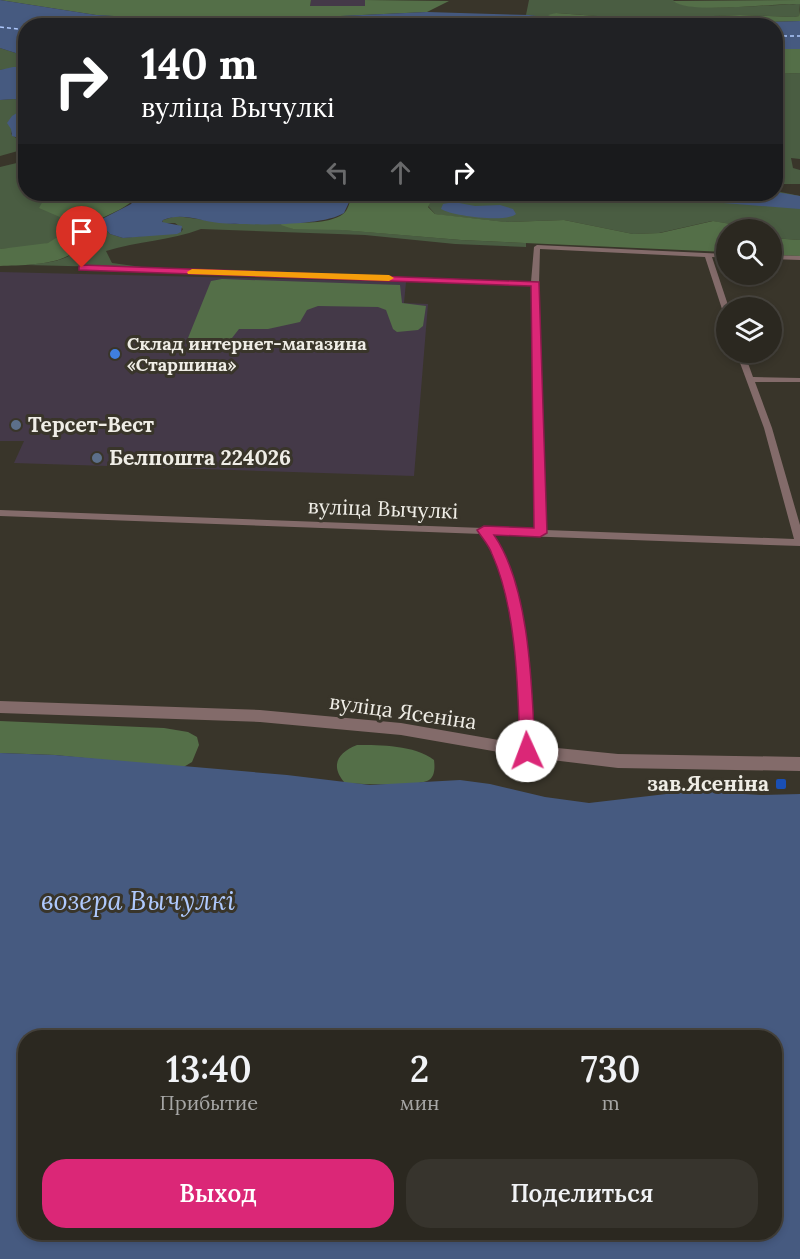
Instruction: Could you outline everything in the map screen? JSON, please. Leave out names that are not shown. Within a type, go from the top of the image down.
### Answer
[{"type":"street","points":[[540,533],[535,284],[537,247],[716,255]]},
{"type":"street","points":[[708,255],[722,297]]},
{"type":"street","points":[[782,257],[800,258]]},
{"type":"street","points":[[82,268],[535,284]]},
{"type":"street","points":[[744,363],[768,428],[800,543]]},
{"type":"street","points":[[749,379],[800,380]]},
{"type":"street","name":"вуліца Вычулкі","points":[[0,513],[800,543]]},
{"type":"street","points":[[484,530],[497,550],[509,580],[525,675],[527,751]]},
{"type":"street","name":"вуліца Ясеніна","points":[[0,707],[260,716],[401,729],[527,751],[618,761],[800,764]]},
{"type":"shaded area","points":[[311,0],[365,0],[365,6],[310,6]]},
{"type":"shaded area","points":[[0,272],[406,282],[404,303],[428,304],[414,476],[14,463],[24,441],[0,441]]},
{"type":"green space","points":[[0,0],[311,0],[310,6],[365,6],[365,0],[449,1],[427,12],[298,18],[148,18],[96,15]]},
{"type":"green space","points":[[529,0],[673,0],[695,7],[800,4],[799,16],[794,17],[740,15],[624,18],[556,13],[550,17],[554,18],[526,15]]},
{"type":"green space","points":[[800,0],[800,4],[714,8],[682,5],[673,1]]},
{"type":"green space","points":[[800,9],[800,21],[783,22],[783,18],[663,18],[740,15],[799,16]]},
{"type":"green space","points":[[556,13],[624,18],[554,18],[548,15]]},
{"type":"green space","points":[[0,48],[18,54],[18,68],[0,70]]},
{"type":"green space","points":[[783,49],[800,49],[800,73],[783,74]]},
{"type":"green space","points":[[800,73],[800,159],[791,158],[793,168],[800,170],[800,184],[783,184],[783,74]]},
{"type":"green space","points":[[0,100],[18,100],[18,112],[11,134],[18,138],[18,151],[0,156]]},
{"type":"green space","points":[[18,163],[18,201],[56,201],[63,218],[69,221],[71,226],[66,234],[49,243],[0,249],[0,167]]},
{"type":"green space","points":[[783,192],[800,196],[800,240],[782,239],[782,219],[716,219],[716,222],[659,233],[633,234],[564,220],[505,222],[435,214],[428,206],[431,201],[783,201]]},
{"type":"green space","points":[[43,201],[132,201],[97,221],[79,247],[64,258],[31,265],[0,266],[0,249],[48,243],[69,230],[69,221],[39,208]]},
{"type":"green space","points":[[350,201],[431,201],[428,207],[435,214],[506,222],[564,220],[633,234],[660,233],[713,221],[716,222],[716,252],[461,240],[341,230],[293,229],[281,225],[282,223],[330,220],[346,211]]},
{"type":"green space","points":[[176,216],[234,224],[282,223],[293,229],[331,229],[526,243],[526,247],[455,244],[365,235],[201,229],[106,251],[112,263],[149,268],[26,265],[55,261],[74,253],[91,229],[102,219],[100,223],[110,234],[123,238],[181,232],[183,229],[175,223],[162,223],[163,220]]},
{"type":"green space","points":[[782,239],[800,240],[800,256],[782,255]]},
{"type":"green space","points":[[222,279],[400,285],[402,303],[426,306],[423,326],[418,330],[397,332],[393,329],[386,310],[378,307],[318,306],[307,310],[300,322],[268,329],[239,329],[232,338],[227,340],[188,338],[211,281]]},
{"type":"green space","points":[[0,721],[164,728],[188,732],[197,737],[199,745],[192,762],[182,768],[55,755],[0,753]]},
{"type":"green space","points":[[357,745],[397,747],[417,751],[434,760],[433,775],[430,780],[410,784],[345,783],[338,771],[338,761],[340,756]]},
{"type":"water","points":[[0,0],[96,15],[148,18],[18,18],[18,54],[0,48]]},
{"type":"water","points":[[427,12],[529,15],[551,18],[298,18]]},
{"type":"water","points":[[800,21],[800,49],[783,49],[783,22]]},
{"type":"water","points":[[18,67],[18,100],[0,100],[0,70]]},
{"type":"water","points":[[18,112],[18,138],[12,136],[7,123]]},
{"type":"water","points":[[783,193],[800,196],[800,209],[698,201],[783,201]]},
{"type":"water","points":[[133,201],[350,201],[344,213],[319,221],[247,224],[177,217],[162,222],[182,226],[181,232],[177,234],[123,238],[110,234],[100,223],[102,219]]},
{"type":"water","points":[[454,202],[475,206],[500,205],[513,209],[516,214],[502,218],[479,218],[441,209],[443,204]]},
{"type":"water","name":"возера Вычулкі","points":[[0,753],[55,755],[287,775],[370,785],[460,780],[490,784],[545,797],[589,803],[692,791],[761,795],[800,794],[800,1259],[0,1259]]},
{"type":"ferry route","points":[[0,27],[18,29]]},
{"type":"ferry route","points":[[783,36],[800,36]]},
{"type":"slow traffic","points":[[192,272],[389,278]]},
{"type":"place","name":"Склад интернет-магазина «Старшина»","points":[[115,354]]},
{"type":"place","name":"Терсет-Вест","points":[[16,425]]},
{"type":"place","name":"Белпошта 224026","points":[[97,458]]},
{"type":"place","name":"зав.Ясеніна","points":[[781,784]]},
{"type":"route","points":[[82,268],[535,284],[540,533],[484,530],[497,550],[509,580],[525,675],[527,751]]}]
